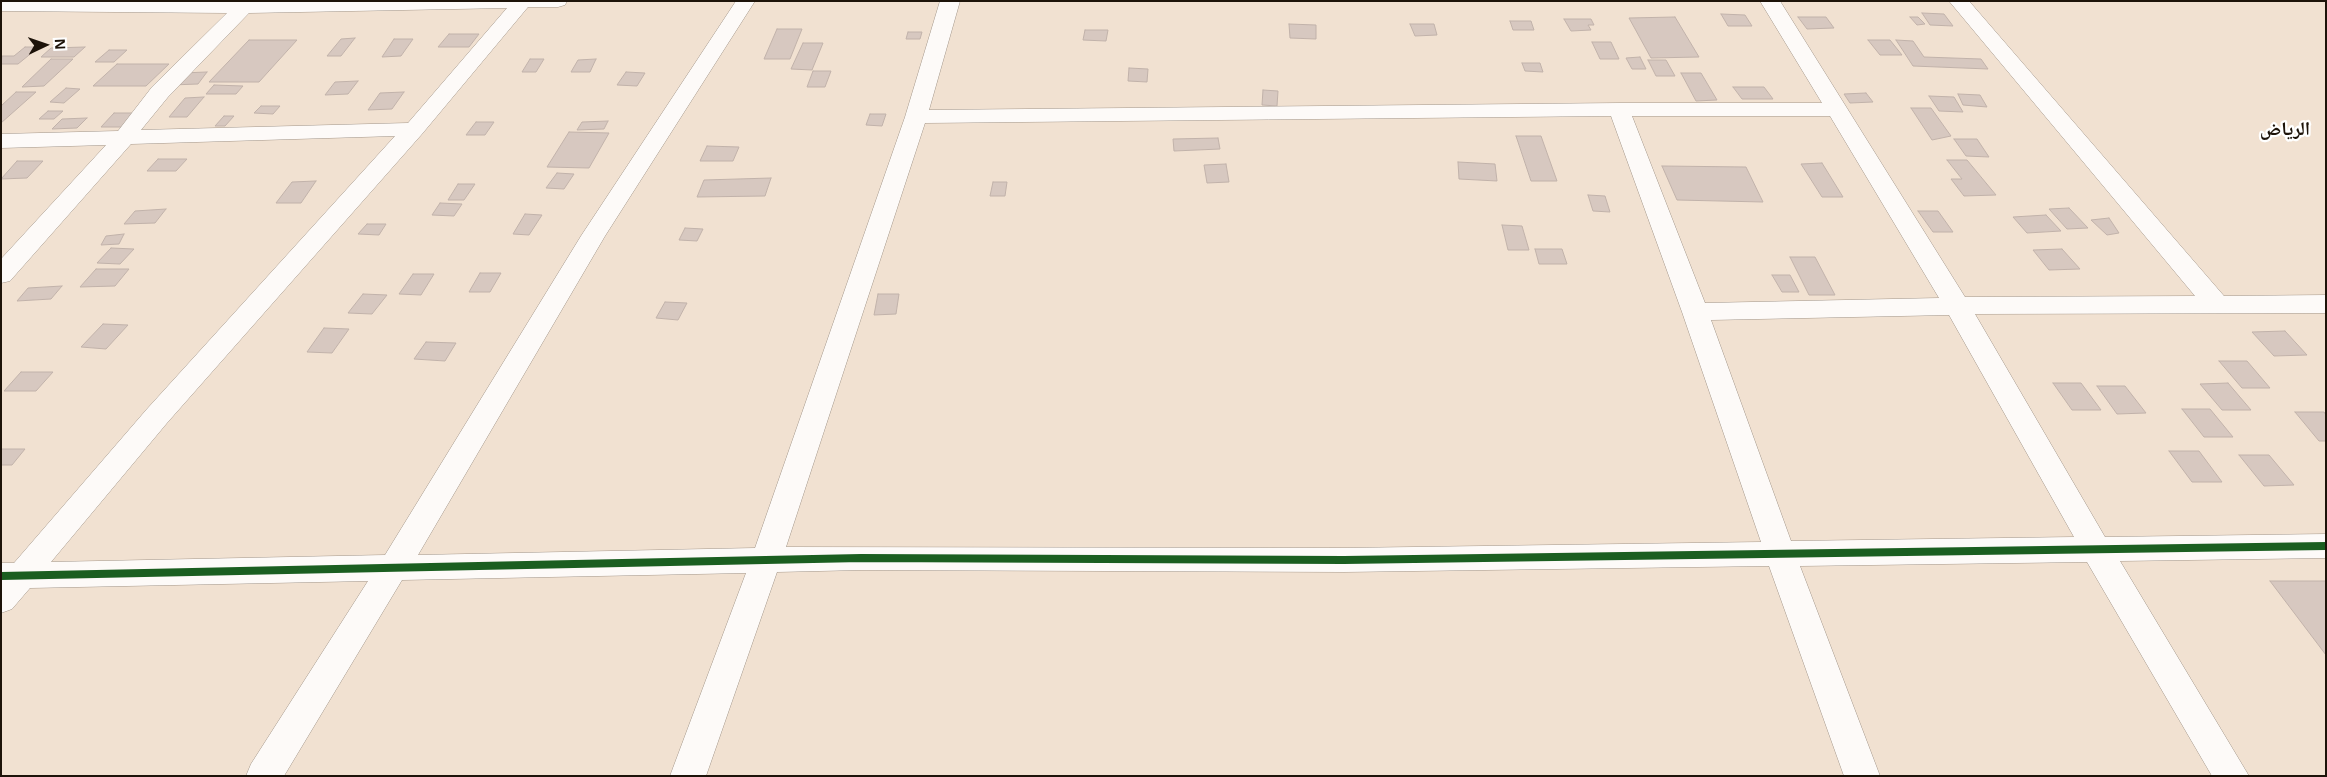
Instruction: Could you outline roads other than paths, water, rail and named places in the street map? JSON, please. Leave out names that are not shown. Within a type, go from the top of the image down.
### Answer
[{"type":"street","points":[[1,5],[75,3],[244,7],[558,1]]},
{"type":"street","points":[[264,776],[394,567],[593,236],[746,1]]},
{"type":"street","points":[[688,776],[766,560],[916,117],[950,1]]},
{"type":"street","points":[[1770,1],[1957,306],[2096,549],[2231,776]]},
{"type":"street","points":[[1958,1],[2217,305]]},
{"type":"street","points":[[1,600],[12,575],[414,129],[522,2]]},
{"type":"street","points":[[1,275],[124,138],[160,92],[244,7]]},
{"type":"street","points":[[916,117],[1619,109],[1836,110]]},
{"type":"street","points":[[1619,109],[1695,312],[1780,554],[1862,776]]},
{"type":"street","points":[[1,141],[414,129]]},
{"type":"street","points":[[1695,312],[1957,306],[2326,304]]},
{"type":"street","points":[[12,575],[861,558],[1344,560],[2326,546]]},
{"type":"district","name":"الرياض","points":[[2285,130]]}]
